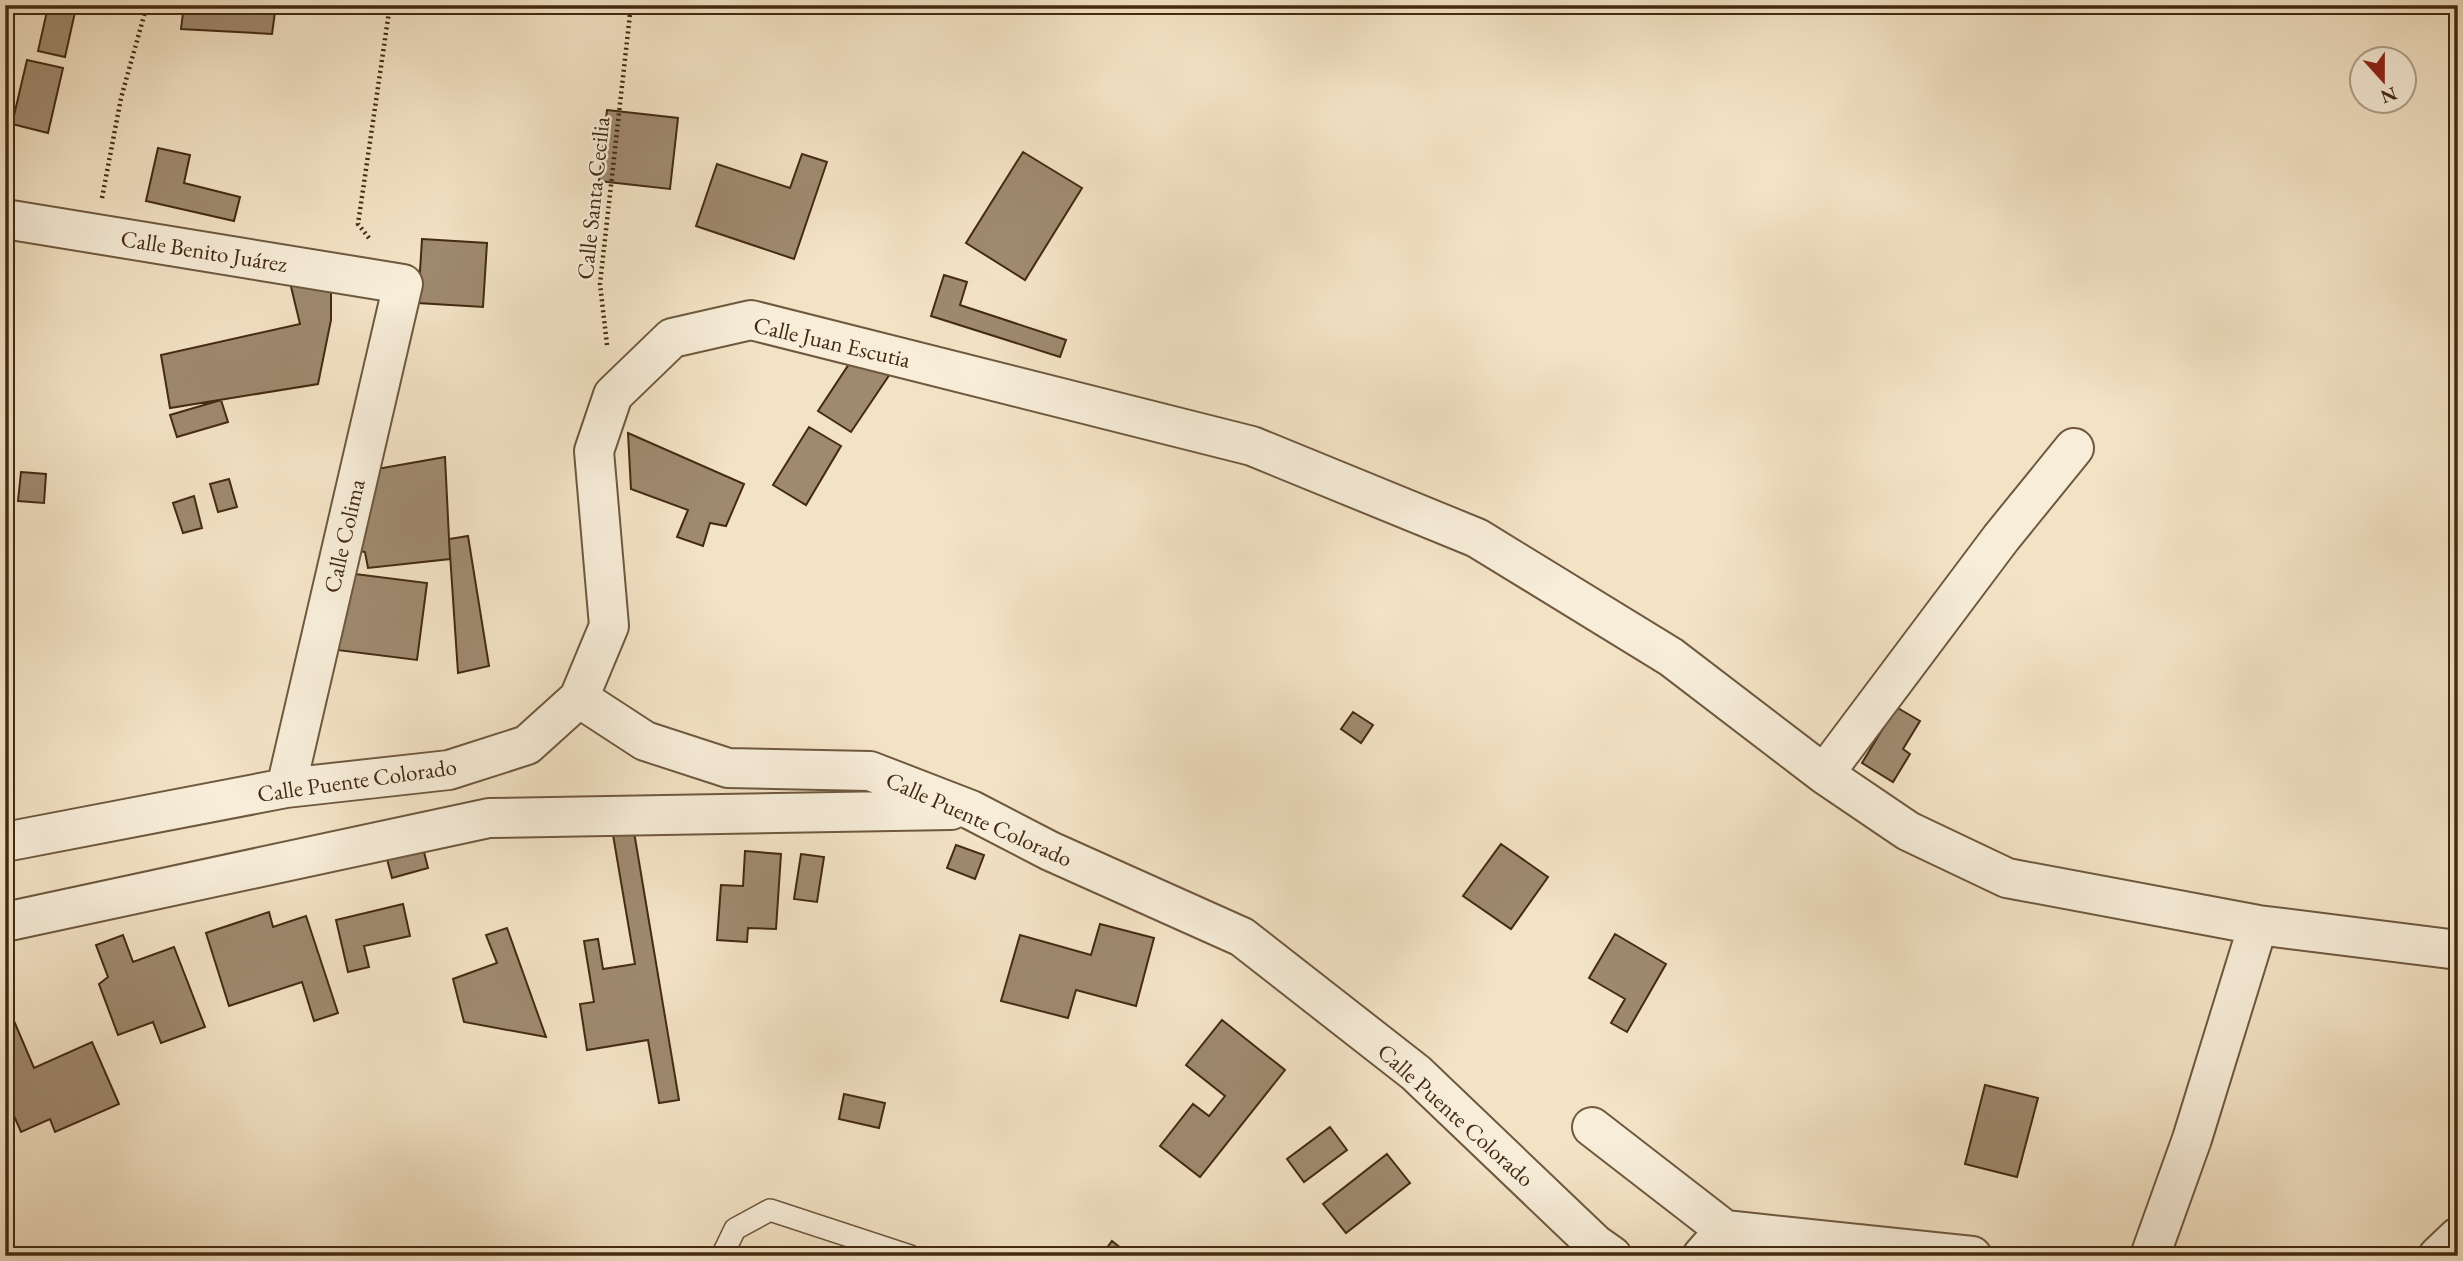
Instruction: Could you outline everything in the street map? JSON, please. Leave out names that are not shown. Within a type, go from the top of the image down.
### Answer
[{"type":"street","name":"Calle Benito Juárez","points":[[5,219],[403,284]]},
{"type":"street","name":"Calle Colima","points":[[286,788],[403,284]]},
{"type":"street","name":"Calle Juan Escutia","points":[[579,698],[609,626],[594,451],[613,395],[672,338],[751,320],[1252,446],[1477,538],[1671,657],[1824,774],[1908,831],[2007,878],[2258,925],[2458,950]]},
{"type":"street","points":[[1824,774],[2001,538],[2074,448]]},
{"type":"street","name":"Calle Puente Colorado","points":[[5,842],[286,788],[449,771],[527,745],[579,698],[645,741],[728,768],[870,771],[971,810],[1050,850],[1242,937],[1416,1073],[1595,1244],[1612,1256]]},
{"type":"street","points":[[5,922],[489,818],[971,810]]},
{"type":"street","points":[[2150,1256],[2192,1139],[2258,925]]},
{"type":"street","points":[[1592,1127],[1713,1243],[1972,1256]]},
{"type":"street","points":[[2438,1256],[2458,1237]]},
{"type":"lane","points":[[722,1256],[735,1229],[770,1210],[910,1256]]},
{"type":"path","points":[[95,233],[121,98],[147,5]]},
{"type":"path","points":[[390,5],[359,224],[403,284]]},
{"type":"path","name":"Calle Santa Cecilia","points":[[613,395],[600,284],[631,5]]},
{"type":"building","points":[[184,5],[276,5],[272,34],[181,29]]},
{"type":"building","points":[[48,7],[75,12],[65,57],[38,51]]},
{"type":"building","points":[[5,30],[9,31],[6,52],[5,52]]},
{"type":"building","points":[[27,60],[63,68],[48,133],[12,124]]},
{"type":"building","points":[[607,110],[678,118],[670,189],[599,181]]},
{"type":"building","points":[[158,148],[190,155],[184,183],[240,197],[234,221],[146,201]]},
{"type":"building","points":[[1023,152],[1082,188],[1025,280],[966,243]]},
{"type":"building","points":[[802,154],[827,162],[794,259],[696,226],[717,164],[790,188]]},
{"type":"building","points":[[422,239],[487,243],[483,307],[418,303]]},
{"type":"building","points":[[286,266],[331,272],[331,320],[318,384],[170,408],[161,355],[300,324]]},
{"type":"building","points":[[944,275],[967,282],[960,305],[1066,340],[1060,357],[931,316]]},
{"type":"building","points":[[5,277],[13,279],[5,312]]},
{"type":"building","points":[[857,352],[890,374],[851,432],[818,411]]},
{"type":"building","points":[[221,400],[228,422],[177,437],[170,415]]},
{"type":"building","points":[[809,427],[841,446],[806,505],[773,485]]},
{"type":"building","points":[[628,433],[744,484],[726,526],[710,523],[703,546],[677,537],[688,510],[631,489]]},
{"type":"building","points":[[445,457],[450,559],[368,568],[365,552],[336,547],[334,495],[355,493],[354,473]]},
{"type":"building","points":[[21,472],[46,474],[44,503],[18,501]]},
{"type":"building","points":[[229,479],[237,507],[218,512],[210,484]]},
{"type":"building","points":[[194,496],[202,528],[183,533],[173,503]]},
{"type":"building","points":[[468,536],[489,666],[458,673],[449,539]]},
{"type":"building","points":[[347,573],[427,583],[417,660],[337,650]]},
{"type":"building","points":[[1896,707],[1920,721],[1903,749],[1910,754],[1893,782],[1862,763]]},
{"type":"building","points":[[1353,712],[1373,725],[1361,743],[1341,729]]},
{"type":"building","points":[[415,816],[428,868],[392,878],[378,825]]},
{"type":"building","points":[[633,826],[679,1100],[659,1103],[648,1040],[587,1050],[580,1004],[594,1002],[584,941],[598,939],[603,969],[635,964],[612,829]]},
{"type":"building","points":[[1501,844],[1548,877],[1511,929],[1463,896]]},
{"type":"building","points":[[956,845],[984,855],[975,879],[947,868]]},
{"type":"building","points":[[745,851],[781,854],[776,929],[748,928],[747,942],[717,940],[721,885],[743,886]]},
{"type":"building","points":[[801,854],[824,857],[817,902],[794,899]]},
{"type":"building","points":[[403,904],[410,936],[364,946],[369,967],[348,972],[336,920]]},
{"type":"building","points":[[269,912],[273,927],[306,916],[338,1013],[314,1021],[302,982],[229,1006],[206,933]]},
{"type":"building","points":[[1100,924],[1154,938],[1136,1006],[1076,990],[1068,1018],[1001,1001],[1020,935],[1091,955]]},
{"type":"building","points":[[507,928],[546,1037],[464,1022],[453,979],[497,963],[486,935]]},
{"type":"building","points":[[1615,934],[1666,964],[1627,1032],[1611,1023],[1625,999],[1589,978]]},
{"type":"building","points":[[123,935],[133,962],[174,947],[205,1027],[161,1043],[153,1022],[118,1035],[99,984],[108,977],[96,945]]},
{"type":"building","points":[[1222,1020],[1285,1070],[1200,1177],[1160,1146],[1193,1104],[1209,1116],[1225,1096],[1186,1065]]},
{"type":"building","points":[[14,1021],[34,1068],[92,1042],[119,1104],[55,1132],[50,1119],[21,1132],[5,1095],[5,1025]]},
{"type":"building","points":[[1985,1085],[2038,1098],[2017,1177],[1965,1164]]},
{"type":"building","points":[[844,1094],[885,1103],[879,1128],[839,1119]]},
{"type":"building","points":[[1330,1127],[1347,1150],[1304,1182],[1287,1159]]},
{"type":"building","points":[[1387,1154],[1410,1183],[1346,1233],[1323,1204]]},
{"type":"building","points":[[1112,1241],[1131,1256],[1101,1256]]}]
